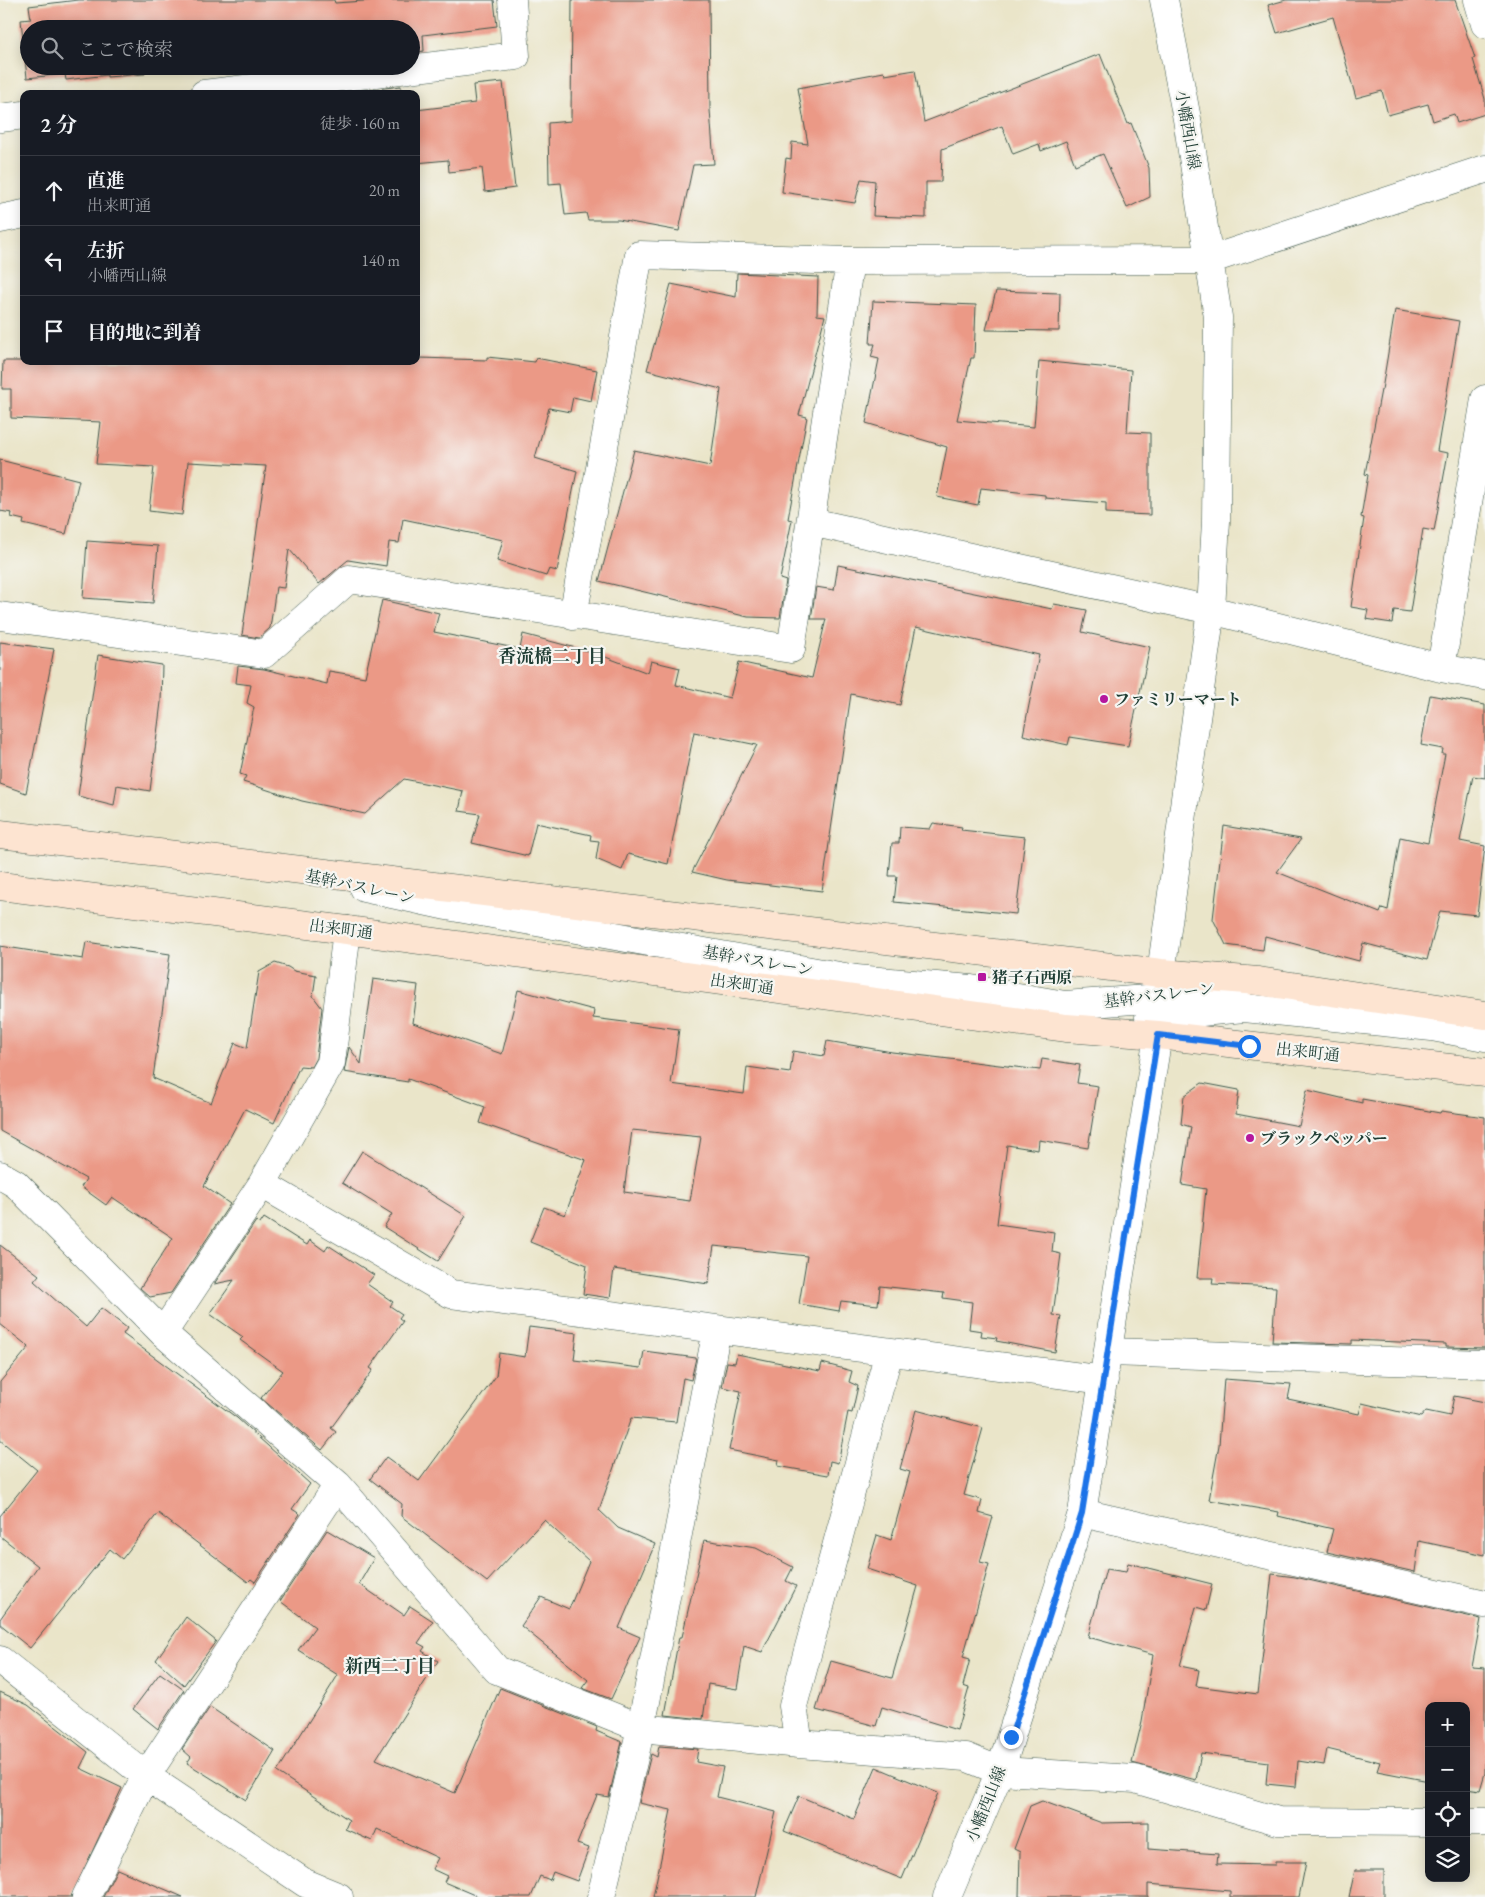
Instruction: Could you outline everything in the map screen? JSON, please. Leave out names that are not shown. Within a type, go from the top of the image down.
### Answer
[{"type":"main road","name":"出来町通","points":[[0,834],[262,866],[1159,1006],[1485,1072]]},
{"type":"main road","name":"出来町通","points":[[0,886],[347,930],[1066,1028],[1258,981],[1485,1015]]},
{"type":"street","points":[[420,68],[516,56],[512,0]]},
{"type":"street","name":"小幡西山線","points":[[947,1897],[1000,1771],[1082,1513],[1109,1352],[1159,1006],[1211,610],[1216,521],[1218,317],[1187,118],[1164,0]]},
{"type":"street","points":[[1478,0],[1485,24]]},
{"type":"street","points":[[237,90],[360,75]]},
{"type":"street","points":[[0,118],[20,116]]},
{"type":"street","points":[[573,616],[639,255],[850,261],[1209,260],[1485,169]]},
{"type":"street","points":[[0,219],[20,215]]},
{"type":"street","points":[[0,616],[264,654],[349,579],[573,616],[791,649],[850,261]]},
{"type":"street","points":[[1441,668],[1485,399]]},
{"type":"street","points":[[810,522],[1211,610],[1441,668],[1485,676]]},
{"type":"street","name":"基幹バスレーン","points":[[262,866],[447,906],[856,979],[971,989],[1065,1005],[1244,1008],[1432,1027],[1485,1037]]},
{"type":"street","points":[[163,1333],[262,1184],[331,1063],[347,930]]},
{"type":"street","points":[[0,1176],[16,1184],[163,1333],[338,1485],[497,1670],[641,1728],[799,1744],[966,1757],[1000,1771],[1135,1779],[1278,1821],[1425,1822]]},
{"type":"street","points":[[262,1184],[452,1294],[1104,1380]]},
{"type":"street","points":[[601,1897],[641,1728],[717,1329]]},
{"type":"street","points":[[799,1744],[793,1706],[889,1352]]},
{"type":"street","points":[[1109,1352],[1485,1364]]},
{"type":"street","points":[[86,1897],[146,1776],[338,1485]]},
{"type":"street","points":[[1082,1513],[1485,1604]]},
{"type":"street","points":[[0,1660],[146,1776],[305,1883],[338,1897]]},
{"type":"street","points":[[1470,1822],[1485,1822]]},
{"type":"building","points":[[78,0],[334,0],[335,3],[379,0],[494,0],[497,26],[423,35],[424,51],[420,52],[420,20],[21,20],[31,19],[29,6]]},
{"type":"building","points":[[572,0],[709,0],[710,110],[714,164],[693,165],[679,231],[619,220],[588,220],[586,213],[565,215],[561,183],[549,184],[548,123],[571,121]]},
{"type":"building","points":[[1286,0],[1455,0],[1475,58],[1473,59],[1485,99],[1485,114],[1457,123],[1454,114],[1433,121],[1428,104],[1388,115],[1382,91],[1356,98],[1333,17],[1277,33],[1268,5]]},
{"type":"building","points":[[1100,54],[1128,124],[1131,123],[1149,168],[1150,197],[1127,208],[1103,154],[1075,165],[1066,141],[1041,151],[1039,144],[1013,154],[1002,126],[942,149],[941,182],[926,182],[926,218],[873,216],[875,181],[861,179],[855,203],[782,192],[786,158],[791,159],[792,142],[808,144],[798,88],[884,72],[885,75],[915,70],[924,122]]},
{"type":"building","points":[[27,75],[56,75],[27,78]]},
{"type":"building","points":[[65,75],[107,75],[66,80]]},
{"type":"building","points":[[107,75],[132,75],[107,77]]},
{"type":"building","points":[[503,82],[515,188],[485,192],[482,168],[449,172],[448,160],[420,163],[420,110],[475,103],[473,85]]},
{"type":"building","points":[[401,86],[401,90],[369,90]]},
{"type":"building","points":[[737,273],[818,277],[817,315],[825,316],[799,415],[807,417],[788,519],[792,520],[780,579],[786,581],[780,618],[748,617],[599,581],[634,450],[710,466],[721,389],[647,370],[671,284],[736,297]]},
{"type":"building","points":[[996,291],[1060,293],[1059,331],[986,330]]},
{"type":"building","points":[[873,301],[976,305],[974,358],[971,358],[957,420],[1034,427],[1039,361],[1131,370],[1127,432],[1150,433],[1150,515],[1106,513],[1106,503],[1045,498],[1045,495],[981,488],[978,505],[937,497],[947,447],[866,423],[879,359],[871,357],[875,344],[870,344]]},
{"type":"building","points":[[1395,310],[1459,321],[1437,451],[1448,453],[1434,531],[1423,529],[1410,612],[1394,610],[1392,623],[1366,619],[1368,610],[1351,607],[1364,518],[1361,517],[1368,475],[1365,474],[1382,390]]},
{"type":"building","points":[[487,357],[535,362],[536,358],[597,370],[591,401],[573,397],[570,412],[549,408],[535,458],[577,471],[557,571],[549,569],[546,576],[497,561],[503,540],[403,519],[399,543],[389,542],[386,566],[348,560],[319,584],[289,549],[284,588],[276,587],[270,628],[259,638],[242,635],[266,466],[188,462],[182,515],[149,511],[154,467],[96,464],[101,422],[11,418],[11,389],[2,389],[3,361],[20,361],[20,365],[420,365],[420,358],[487,360]]},
{"type":"building","points":[[0,460],[79,480],[66,534],[23,524],[24,520],[11,517],[12,513],[0,511]]},
{"type":"building","points":[[87,541],[158,546],[153,603],[83,598]]},
{"type":"building","points":[[838,565],[1052,609],[1054,604],[1087,610],[1082,632],[1150,647],[1128,746],[1070,737],[1068,745],[1023,735],[1039,655],[916,627],[900,705],[851,694],[822,891],[727,880],[692,872],[757,745],[694,732],[668,864],[628,854],[622,870],[596,859],[599,841],[590,840],[591,835],[536,823],[528,856],[472,843],[480,814],[459,811],[463,791],[404,779],[365,814],[302,801],[243,782],[246,776],[240,774],[254,707],[247,703],[251,685],[236,683],[238,666],[264,669],[327,684],[329,671],[365,677],[382,600],[439,613],[434,632],[520,649],[523,634],[595,653],[648,673],[651,661],[680,668],[676,685],[730,698],[739,662],[812,678],[826,619],[811,619],[816,587],[834,590]]},
{"type":"building","points":[[0,642],[54,649],[26,793],[0,784]]},
{"type":"building","points":[[98,655],[162,665],[161,702],[150,791],[117,785],[114,805],[78,796]]},
{"type":"building","points":[[1430,695],[1485,705],[1485,778],[1473,776],[1460,841],[1485,846],[1477,915],[1440,911],[1427,960],[1363,943],[1359,961],[1265,936],[1263,950],[1226,945],[1213,919],[1224,826],[1301,839],[1277,872],[1380,913],[1382,908],[1388,910],[1400,837],[1428,843],[1445,754],[1442,754],[1443,749],[1421,745]]},
{"type":"building","points":[[933,823],[962,827],[961,830],[1025,837],[1016,914],[894,902],[897,876],[889,876],[892,843],[899,843],[900,827],[930,829]]},
{"type":"building","points":[[86,942],[170,954],[153,1078],[211,1103],[235,1043],[247,1048],[259,972],[275,963],[294,971],[316,975],[313,996],[322,1008],[316,1058],[311,1067],[300,1066],[274,1123],[245,1109],[204,1186],[230,1204],[171,1293],[150,1297],[140,1288],[173,1238],[112,1197],[106,1205],[81,1187],[86,1179],[0,1131],[0,946],[83,959]]},
{"type":"building","points":[[373,979],[418,985],[413,1023],[502,1054],[518,990],[594,1010],[593,1018],[679,1029],[671,1084],[744,1094],[747,1067],[790,1073],[793,1051],[824,1056],[827,1041],[892,1052],[1040,1070],[1042,1059],[1080,1065],[1077,1083],[1098,1086],[1088,1148],[1039,1140],[1038,1150],[1007,1145],[997,1224],[1054,1232],[1052,1252],[1061,1254],[1053,1315],[1061,1316],[1055,1352],[996,1341],[997,1338],[981,1336],[982,1331],[969,1329],[972,1302],[943,1298],[944,1293],[880,1286],[878,1305],[841,1301],[839,1311],[799,1304],[807,1256],[714,1246],[708,1284],[614,1269],[610,1298],[583,1294],[587,1265],[530,1242],[544,1207],[565,1215],[586,1160],[480,1123],[485,1107],[408,1079],[408,1082],[344,1072],[349,1047],[361,1064]],"holes":[[[632,1130],[701,1137],[690,1201],[624,1192]]]},
{"type":"building","points":[[1202,1083],[1239,1090],[1236,1114],[1299,1126],[1307,1090],[1362,1103],[1362,1099],[1440,1113],[1441,1111],[1485,1117],[1485,1348],[1446,1347],[1446,1344],[1352,1340],[1352,1344],[1272,1342],[1276,1287],[1212,1284],[1213,1278],[1197,1278],[1206,1189],[1182,1185],[1191,1127],[1181,1124],[1184,1096]]},
{"type":"building","points":[[362,1151],[466,1216],[438,1261],[384,1227],[392,1214],[342,1183]]},
{"type":"building","points":[[264,1218],[307,1245],[310,1240],[325,1251],[328,1245],[374,1275],[367,1284],[393,1302],[390,1306],[402,1314],[399,1318],[403,1321],[370,1368],[373,1370],[331,1428],[336,1432],[322,1450],[261,1398],[283,1371],[240,1340],[243,1337],[210,1314],[234,1280],[214,1284],[256,1221],[260,1224]]},
{"type":"building","points":[[0,1245],[39,1275],[34,1281],[86,1327],[101,1308],[127,1328],[123,1334],[237,1418],[310,1484],[292,1509],[300,1514],[255,1582],[251,1579],[248,1582],[158,1513],[122,1559],[110,1549],[30,1648],[0,1624],[0,1619],[38,1566],[0,1536],[0,1516],[37,1470],[0,1440],[0,1382],[29,1347],[0,1324]]},
{"type":"building","points":[[529,1327],[577,1333],[574,1360],[641,1368],[644,1351],[696,1358],[691,1380],[683,1378],[676,1422],[631,1418],[599,1510],[618,1528],[655,1544],[619,1628],[640,1637],[611,1699],[582,1688],[588,1680],[521,1626],[541,1597],[569,1609],[589,1561],[544,1520],[487,1582],[401,1516],[402,1504],[370,1479],[386,1457],[419,1481],[496,1376],[499,1353],[525,1357]]},
{"type":"building","points":[[737,1354],[820,1371],[822,1363],[852,1371],[849,1382],[858,1386],[852,1413],[848,1412],[838,1463],[830,1461],[828,1475],[778,1466],[779,1460],[729,1450],[741,1391],[722,1387],[727,1362],[735,1363]]},
{"type":"building","points":[[1224,1379],[1291,1384],[1288,1399],[1359,1414],[1362,1403],[1421,1417],[1426,1411],[1450,1416],[1454,1396],[1485,1402],[1485,1555],[1419,1541],[1415,1572],[1327,1552],[1333,1529],[1278,1516],[1279,1512],[1209,1500],[1219,1445]]},
{"type":"building","points":[[916,1410],[983,1428],[964,1495],[982,1500],[979,1513],[993,1517],[980,1562],[989,1564],[963,1657],[970,1659],[963,1686],[969,1688],[957,1730],[882,1707],[876,1726],[816,1710],[831,1661],[892,1678],[918,1586],[867,1569],[877,1535],[891,1540],[910,1472],[900,1469]]},
{"type":"building","points":[[327,1530],[374,1558],[359,1584],[404,1615],[410,1606],[433,1621],[418,1643],[425,1647],[422,1651],[438,1661],[376,1759],[455,1793],[500,1688],[597,1727],[596,1731],[622,1742],[609,1797],[597,1795],[577,1844],[589,1848],[577,1881],[553,1872],[550,1880],[540,1876],[531,1897],[479,1897],[444,1882],[447,1876],[432,1869],[438,1858],[377,1829],[372,1841],[345,1829],[349,1820],[277,1772],[338,1675],[298,1650],[315,1627],[280,1601]]},
{"type":"building","points":[[704,1540],[756,1548],[793,1567],[786,1581],[796,1586],[762,1652],[744,1646],[737,1689],[708,1684],[703,1719],[665,1715],[679,1637],[682,1637]]},
{"type":"building","points":[[1128,1563],[1212,1584],[1206,1610],[1196,1607],[1180,1666],[1199,1670],[1196,1686],[1258,1694],[1272,1574],[1295,1577],[1481,1619],[1472,1667],[1485,1668],[1485,1773],[1480,1790],[1470,1789],[1470,1702],[1425,1702],[1425,1780],[1377,1771],[1380,1762],[1327,1749],[1324,1765],[1298,1761],[1296,1787],[1266,1784],[1268,1762],[1201,1753],[1196,1780],[1132,1763],[1142,1721],[1153,1655],[1088,1637],[1106,1569],[1126,1572]]},
{"type":"building","points":[[186,1617],[216,1641],[184,1685],[156,1660]]},
{"type":"building","points":[[160,1673],[184,1690],[158,1729],[133,1709]]},
{"type":"building","points":[[0,1692],[28,1705],[88,1752],[80,1768],[122,1788],[71,1897],[0,1897]]},
{"type":"building","points":[[210,1707],[275,1751],[246,1800],[187,1763],[191,1757],[182,1749]]},
{"type":"building","points":[[659,1746],[698,1749],[696,1762],[723,1767],[717,1797],[776,1812],[756,1897],[653,1897],[671,1810],[639,1803],[651,1754],[657,1757]]},
{"type":"building","points":[[876,1767],[938,1793],[902,1879],[784,1831],[799,1796],[854,1819]]},
{"type":"building","points":[[1042,1801],[1102,1823],[1148,1822],[1148,1849],[1218,1854],[1217,1864],[1275,1865],[1275,1862],[1306,1862],[1299,1897],[1230,1897],[1230,1891],[1148,1884],[1148,1897],[1019,1897],[1020,1852],[1014,1849],[1030,1806]]},
{"type":"building","points":[[117,1869],[183,1897],[103,1897]]},
{"type":"building","points":[[1355,1870],[1384,1870],[1384,1897],[1349,1897]]},
{"type":"place","name":"ファミリーマート","points":[[1104,699]]},
{"type":"place","name":"猪子石西原","points":[[982,977]]},
{"type":"place","name":"ブラックペッパー","points":[[1250,1138]]},
{"type":"district","name":"香流橋二丁目","points":[[552,655]]},
{"type":"district","name":"新西二丁目","points":[[390,1665]]},
{"type":"route","points":[[1011,1737],[1082,1513],[1158,1035],[1249,1046]]}]
